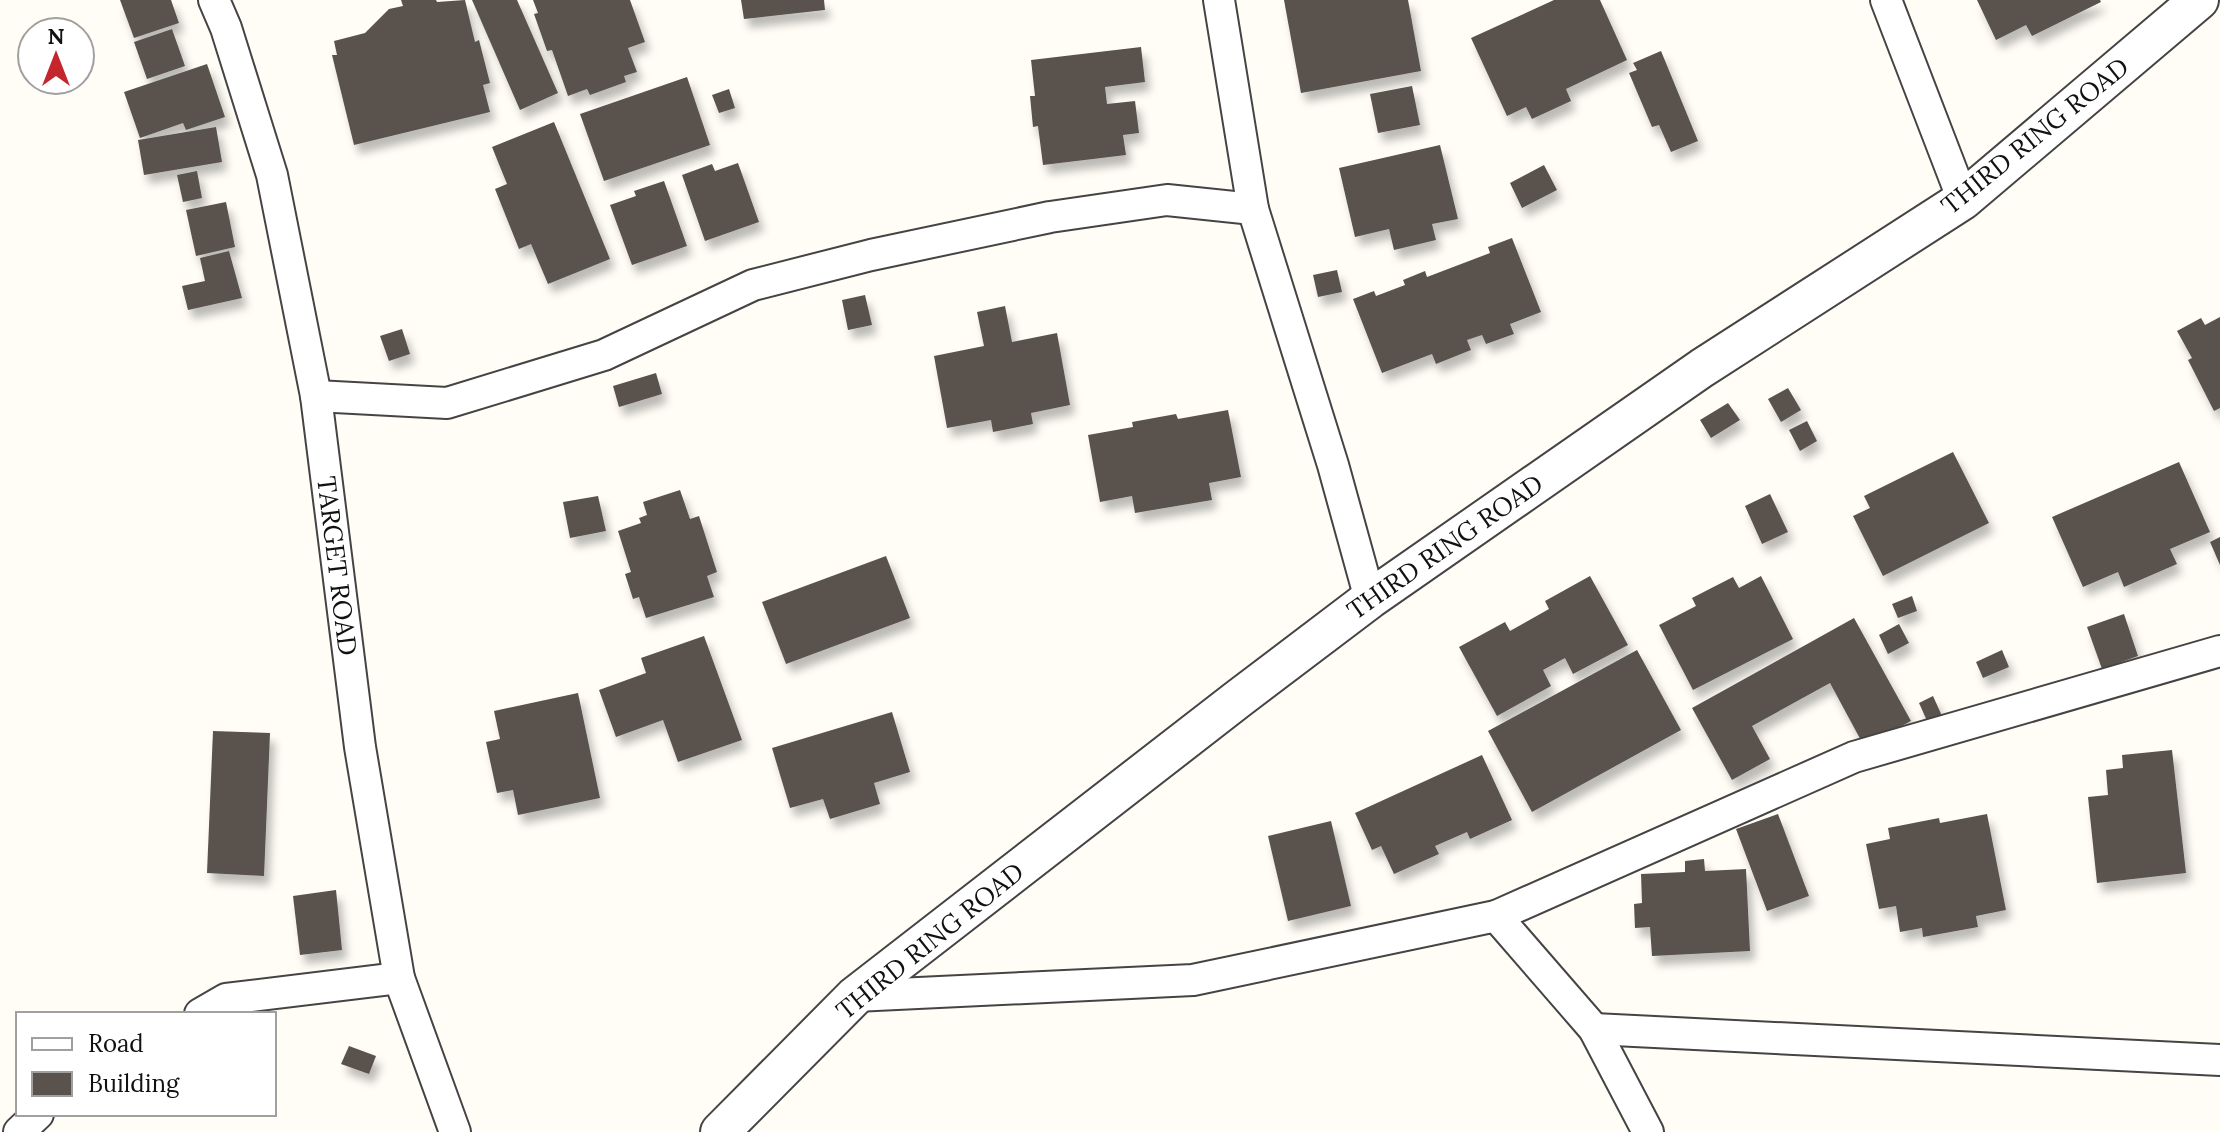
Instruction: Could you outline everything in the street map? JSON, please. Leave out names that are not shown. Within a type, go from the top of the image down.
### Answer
[{"type":"street","name":"TARGET ROAD","points":[[214,0],[226,28],[272,175],[316,396],[360,747],[399,978],[455,1132]]},
{"type":"street","points":[[1219,0],[1253,209],[1333,465],[1370,599]]},
{"type":"street","points":[[1886,0],[1963,200]]},
{"type":"street","name":"THIRD RING ROAD","points":[[720,1132],[855,996],[1370,599],[1702,368],[1963,200],[2199,0]]},
{"type":"street","points":[[316,396],[447,403],[604,355],[753,285],[871,255],[1050,217],[1167,200],[1253,209]]},
{"type":"street","points":[[855,996],[1193,980],[1496,916],[1854,757],[2220,651]]},
{"type":"street","points":[[1496,916],[1594,1029],[1648,1132]]},
{"type":"street","points":[[203,1012],[226,999],[399,978]]},
{"type":"street","points":[[1594,1029],[2220,1060]]},
{"type":"street","points":[[19,1132],[36,1116]]},
{"type":"building","points":[[120,0],[171,0],[179,23],[134,38]]},
{"type":"building","points":[[401,0],[465,0],[475,42],[479,40],[490,83],[483,85],[490,112],[354,145],[332,55],[337,55],[334,41],[365,33],[389,9],[403,6]]},
{"type":"building","points":[[472,0],[517,0],[558,93],[520,110]]},
{"type":"building","points":[[533,0],[630,0],[645,42],[628,48],[637,72],[624,76],[626,82],[590,95],[587,89],[568,96],[552,50],[547,51],[534,14],[538,13]]},
{"type":"building","points":[[741,0],[824,0],[825,10],[744,19]]},
{"type":"building","points":[[1284,0],[1408,0],[1421,71],[1301,93]]},
{"type":"building","points":[[1554,0],[1600,0],[1627,60],[1566,89],[1571,101],[1532,119],[1526,107],[1507,116],[1471,38]]},
{"type":"building","points":[[1977,0],[2101,2],[2032,36],[2026,25],[1996,40]]},
{"type":"building","points":[[172,29],[185,66],[147,79],[134,42]]},
{"type":"building","points":[[1141,47],[1145,82],[1105,87],[1107,104],[1135,101],[1139,133],[1123,135],[1126,155],[1043,165],[1038,126],[1033,127],[1030,96],[1035,96],[1031,60]]},
{"type":"building","points":[[1661,51],[1698,141],[1671,152],[1659,125],[1652,127],[1629,73],[1637,70],[1633,63]]},
{"type":"building","points":[[207,64],[225,117],[186,130],[183,123],[140,138],[124,92]]},
{"type":"building","points":[[687,77],[710,145],[604,181],[580,114]]},
{"type":"building","points":[[1412,86],[1420,125],[1378,133],[1370,94]]},
{"type":"building","points":[[729,89],[735,108],[719,113],[712,95]]},
{"type":"building","points":[[554,122],[610,259],[548,284],[531,244],[519,249],[495,189],[507,184],[492,147]]},
{"type":"building","points":[[216,127],[222,162],[144,175],[138,140]]},
{"type":"building","points":[[1440,145],[1458,219],[1432,224],[1436,240],[1394,250],[1389,229],[1355,237],[1339,168]]},
{"type":"building","points":[[738,163],[759,222],[705,241],[682,175],[712,164],[715,171]]},
{"type":"building","points":[[1544,165],[1557,190],[1522,208],[1510,183]]},
{"type":"building","points":[[197,171],[202,198],[183,202],[177,175]]},
{"type":"building","points":[[664,181],[687,246],[632,265],[610,205],[636,196],[634,191]]},
{"type":"building","points":[[226,202],[235,247],[196,256],[186,210]]},
{"type":"building","points":[[1512,238],[1541,312],[1510,324],[1514,334],[1486,344],[1482,335],[1467,340],[1471,350],[1436,364],[1432,354],[1382,373],[1353,299],[1374,291],[1376,296],[1405,285],[1403,280],[1425,271],[1427,277],[1490,253],[1488,247]]},
{"type":"building","points":[[229,251],[242,298],[188,310],[182,286],[205,281],[200,258]]},
{"type":"building","points":[[1337,270],[1342,292],[1318,297],[1313,275]]},
{"type":"building","points":[[865,295],[872,325],[848,330],[842,300]]},
{"type":"building","points":[[1005,306],[1012,342],[1057,333],[1070,405],[1031,413],[1033,424],[993,432],[991,420],[947,428],[934,356],[984,346],[977,312]]},
{"type":"building","points":[[2220,317],[2220,408],[2214,411],[2177,331],[2201,318],[2205,325]]},
{"type":"building","points":[[402,329],[410,354],[389,361],[380,336]]},
{"type":"building","points":[[656,373],[662,394],[619,407],[613,386]]},
{"type":"building","points":[[1788,388],[1801,410],[1781,422],[1768,399]]},
{"type":"building","points":[[1728,403],[1740,420],[1711,438],[1700,420]]},
{"type":"building","points":[[1228,410],[1241,477],[1209,483],[1212,500],[1135,513],[1132,496],[1100,502],[1088,435],[1133,427],[1132,422],[1176,414],[1178,419]]},
{"type":"building","points":[[1807,421],[1817,441],[1800,451],[1789,430]]},
{"type":"building","points":[[1953,452],[1989,523],[1883,576],[1853,516],[1870,508],[1864,496]]},
{"type":"building","points":[[2179,462],[2210,532],[2170,549],[2177,564],[2124,587],[2118,572],[2083,587],[2052,517]]},
{"type":"building","points":[[680,490],[690,519],[699,516],[717,572],[707,576],[714,597],[646,618],[639,597],[633,599],[625,574],[631,572],[618,531],[641,523],[639,518],[647,515],[643,502]]},
{"type":"building","points":[[1770,494],[1788,532],[1762,544],[1745,506]]},
{"type":"building","points":[[598,496],[606,531],[570,538],[563,502]]},
{"type":"building","points":[[2220,537],[2220,565],[2210,542]]},
{"type":"building","points":[[886,556],[910,618],[786,664],[762,602]]},
{"type":"building","points":[[1590,576],[1628,645],[1573,674],[1565,658],[1543,670],[1551,686],[1497,716],[1459,647],[1505,622],[1510,631],[1549,609],[1545,601]]},
{"type":"building","points":[[1761,576],[1793,639],[1693,690],[1659,625],[1696,606],[1692,598],[1733,577],[1739,588]]},
{"type":"building","points":[[1912,596],[1917,611],[1898,618],[1892,604]]},
{"type":"building","points":[[2124,614],[2138,656],[2102,669],[2087,627]]},
{"type":"building","points":[[1854,618],[1911,721],[1864,746],[1830,683],[1752,726],[1770,759],[1732,780],[1692,708]]},
{"type":"building","points":[[1899,624],[1909,643],[1888,654],[1879,635]]},
{"type":"building","points":[[704,636],[742,740],[678,762],[663,720],[616,737],[599,690],[646,673],[641,658]]},
{"type":"building","points":[[1637,650],[1681,730],[1532,812],[1488,731]]},
{"type":"building","points":[[2002,650],[2009,667],[1983,678],[1976,662]]},
{"type":"building","points":[[578,693],[600,798],[518,815],[513,790],[497,793],[486,742],[500,739],[494,711]]},
{"type":"building","points":[[1933,696],[1942,716],[1928,723],[1919,703]]},
{"type":"building","points":[[892,712],[910,772],[874,783],[880,804],[830,819],[823,799],[790,808],[772,748]]},
{"type":"building","points":[[213,731],[270,733],[264,876],[207,873]]},
{"type":"building","points":[[2172,750],[2186,873],[2097,883],[2088,797],[2108,795],[2106,770],[2123,768],[2122,755]]},
{"type":"building","points":[[1482,755],[1512,820],[1470,839],[1467,832],[1435,846],[1439,854],[1394,874],[1381,846],[1372,850],[1355,813]]},
{"type":"building","points":[[1778,814],[1809,896],[1767,911],[1736,829]]},
{"type":"building","points":[[1987,814],[2006,910],[1976,916],[1978,927],[1923,937],[1922,928],[1900,932],[1896,906],[1879,909],[1866,844],[1890,839],[1888,828],[1939,818],[1940,823]]},
{"type":"building","points":[[1331,821],[1351,906],[1288,921],[1268,836]]},
{"type":"building","points":[[1704,859],[1705,871],[1746,869],[1750,951],[1652,956],[1650,927],[1635,928],[1634,904],[1642,903],[1641,874],[1685,872],[1685,861]]},
{"type":"building","points":[[336,890],[342,950],[300,955],[293,896]]},
{"type":"building","points":[[349,1046],[376,1056],[369,1074],[341,1064]]}]
